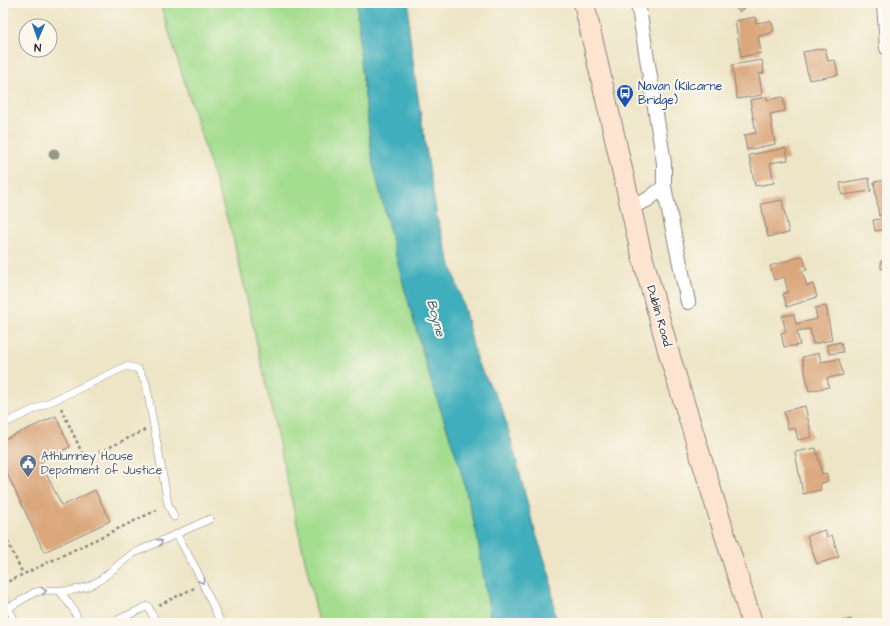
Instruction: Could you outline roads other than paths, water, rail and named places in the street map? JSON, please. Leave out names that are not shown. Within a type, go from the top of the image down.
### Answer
[{"type":"main road","name":"Dublin Road","points":[[584,3],[640,248],[670,357],[752,623]]},
{"type":"street","points":[[638,3],[664,162],[664,187],[688,302]]},
{"type":"street","points":[[884,3],[887,48]]},
{"type":"street","points":[[630,207],[647,200],[664,187]]},
{"type":"lane","points":[[3,424],[127,366],[138,369],[146,383],[168,504],[174,517]]},
{"type":"lane","points":[[10,607],[35,592],[48,590],[69,591],[87,586],[100,580],[132,554],[210,519]]},
{"type":"lane","points":[[177,535],[203,583],[221,623]]},
{"type":"lane","points":[[60,591],[73,608],[80,623]]},
{"type":"lane","points":[[3,597],[10,607],[16,623]]},
{"type":"lane","points":[[111,623],[148,606],[156,623]]},
{"type":"water","name":"Boyne","points":[[358,3],[409,3],[409,30],[437,218],[464,308],[477,362],[501,405],[533,525],[550,576],[556,623],[491,623],[477,535],[459,464],[430,378],[400,272],[373,164],[359,45]]},
{"type":"place","name":"Navan (Kilcarne Bridge)","points":[[625,108]]},
{"type":"place","name":"Athlumney House Depatment of Justice","points":[[28,478]]}]
